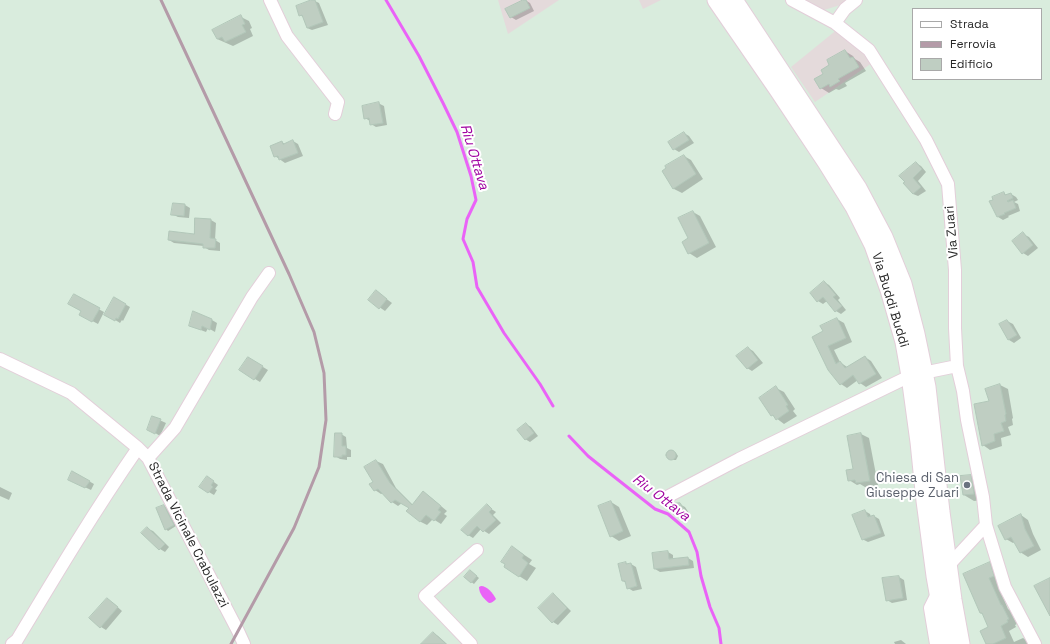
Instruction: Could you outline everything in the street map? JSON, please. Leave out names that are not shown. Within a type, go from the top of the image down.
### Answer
[{"type":"main road","name":"Via Buddi Buddi","points":[[716,0],[826,162],[854,206],[873,245],[889,290],[904,342],[917,375],[927,387],[941,512],[953,600],[961,644]]},
{"type":"main road","name":"Via Buddi Buddi","points":[[734,0],[858,188],[884,237],[903,284],[916,334],[919,442],[925,501],[947,644]]},
{"type":"street","points":[[270,0],[287,36],[338,102],[335,114]]},
{"type":"street","name":"Via Zuari","points":[[792,0],[835,23],[869,50],[926,140],[948,184],[955,270],[955,328],[957,366],[983,498],[986,525],[1005,586],[1035,644]]},
{"type":"street","points":[[835,23],[846,9],[856,0]]},
{"type":"street","points":[[148,458],[175,428],[252,297],[269,273]]},
{"type":"street","name":"Strada Vicinale Crabulazzi","points":[[0,359],[72,393],[148,458],[244,644]]},
{"type":"street","points":[[665,498],[739,459],[917,375],[957,366]]},
{"type":"street","points":[[12,644],[17,640],[58,570],[138,448]]},
{"type":"street","points":[[949,565],[986,525]]},
{"type":"street","points":[[471,644],[425,596],[476,550]]},
{"type":"street","points":[[936,644],[930,608],[938,592]]},
{"type":"shaded area","points":[[498,0],[559,0],[508,34]]},
{"type":"shaded area","points":[[639,0],[661,0],[643,9]]},
{"type":"shaded area","points":[[802,0],[850,0],[847,3],[824,10]]},
{"type":"shaded area","points":[[839,28],[872,63],[815,102],[791,67]]},
{"type":"shaded area","points":[[481,586],[490,590],[496,599],[494,601],[489,603],[482,596],[479,587]]},
{"type":"building","points":[[311,0],[315,0],[323,22],[307,28],[302,15],[299,16],[296,6]]},
{"type":"building","points":[[526,0],[530,8],[510,18],[505,9]]},
{"type":"building","points":[[241,15],[245,24],[242,25],[246,32],[225,42],[222,37],[217,39],[212,30]]},
{"type":"building","points":[[845,50],[850,58],[853,57],[859,67],[838,79],[840,81],[830,87],[829,84],[820,89],[814,79],[823,74],[821,70],[829,65],[827,60]]},
{"type":"building","points":[[379,102],[383,123],[370,125],[369,118],[364,119],[362,106]]},
{"type":"building","points":[[684,132],[689,140],[673,150],[668,142]]},
{"type":"building","points":[[293,140],[298,153],[279,160],[278,156],[274,157],[270,146],[282,141],[283,144]]},
{"type":"building","points":[[684,155],[696,174],[673,189],[662,171],[666,168],[665,166]]},
{"type":"building","points":[[916,162],[922,169],[913,178],[921,187],[913,194],[899,176]]},
{"type":"building","points":[[1004,192],[1005,195],[1011,193],[1013,198],[1007,201],[1013,200],[1016,208],[997,217],[989,201],[993,200],[992,197]]},
{"type":"building","points":[[173,203],[185,204],[184,216],[171,215]]},
{"type":"building","points":[[693,211],[709,243],[688,254],[682,242],[688,238],[678,218]]},
{"type":"building","points":[[195,218],[211,219],[210,238],[216,239],[215,248],[203,248],[203,244],[168,240],[169,231],[194,234]]},
{"type":"building","points":[[1023,232],[1033,245],[1022,254],[1012,241]]},
{"type":"building","points":[[824,281],[836,295],[833,297],[842,306],[835,312],[823,297],[817,302],[810,293]]},
{"type":"building","points":[[376,290],[387,299],[379,309],[368,300]]},
{"type":"building","points":[[74,294],[100,308],[92,322],[79,315],[81,311],[68,304]]},
{"type":"building","points":[[114,297],[126,304],[118,319],[116,318],[115,321],[104,315]]},
{"type":"building","points":[[193,311],[212,319],[210,330],[202,326],[201,330],[189,326]]},
{"type":"building","points":[[837,318],[846,338],[828,346],[836,364],[840,361],[845,368],[865,356],[876,374],[859,384],[853,375],[840,385],[828,370],[812,337],[823,331],[820,326]]},
{"type":"building","points":[[1007,320],[1017,335],[1008,340],[999,324]]},
{"type":"building","points":[[748,347],[758,360],[747,369],[736,356]]},
{"type":"building","points":[[248,357],[263,366],[254,380],[239,370]]},
{"type":"building","points":[[1000,384],[1006,414],[1006,421],[1001,423],[1004,431],[994,434],[995,441],[982,446],[974,404],[989,401],[985,389]]},
{"type":"building","points":[[776,386],[788,405],[786,406],[789,411],[776,420],[773,415],[771,416],[759,398]]},
{"type":"building","points":[[152,416],[161,419],[155,434],[147,430]]},
{"type":"building","points":[[526,423],[534,433],[525,440],[517,430]]},
{"type":"building","points":[[335,433],[342,433],[342,446],[346,446],[346,455],[342,455],[342,457],[334,457]]},
{"type":"building","points":[[861,433],[870,481],[856,483],[855,480],[848,481],[846,470],[853,469],[847,436]]},
{"type":"building","points":[[669,450],[673,450],[675,451],[675,459],[669,460],[666,457],[666,453]]},
{"type":"building","points":[[376,460],[390,483],[412,505],[423,491],[441,506],[438,510],[441,512],[434,521],[426,515],[420,522],[406,511],[409,508],[395,500],[391,503],[378,489],[374,491],[369,484],[373,482],[364,467]]},
{"type":"building","points":[[72,471],[90,481],[85,488],[68,480]]},
{"type":"building","name":"Chiesa di San Giuseppe Zuari","points":[[971,475],[974,494],[963,495],[960,476]]},
{"type":"building","points":[[207,476],[214,481],[211,485],[213,487],[208,493],[199,487]]},
{"type":"building","points":[[611,501],[623,531],[610,537],[598,506]]},
{"type":"building","points":[[680,503],[685,510],[682,514],[674,515],[669,508],[672,504]]},
{"type":"building","points":[[487,504],[492,509],[489,512],[496,520],[483,532],[477,526],[468,536],[461,530]]},
{"type":"building","points":[[164,505],[174,525],[165,530],[156,508]]},
{"type":"building","points":[[865,510],[868,517],[874,515],[881,533],[862,540],[852,515]]},
{"type":"building","points":[[1021,514],[1025,529],[1034,546],[1020,553],[1011,537],[1005,540],[998,526]]},
{"type":"building","points":[[147,527],[165,544],[159,550],[141,533]]},
{"type":"building","points":[[512,546],[524,555],[522,558],[528,563],[519,577],[504,567],[505,564],[501,562]]},
{"type":"building","points":[[668,551],[669,559],[688,557],[689,565],[654,569],[652,553]]},
{"type":"building","points":[[626,562],[626,564],[631,563],[637,586],[627,589],[625,581],[622,581],[618,564]]},
{"type":"building","points":[[990,562],[994,576],[989,578],[1009,619],[1007,620],[1008,622],[1001,626],[1006,638],[993,644],[986,644],[980,631],[988,627],[982,613],[980,613],[963,574]]},
{"type":"building","points":[[470,570],[477,576],[471,583],[464,577]]},
{"type":"building","points":[[899,576],[903,598],[886,601],[882,578]]},
{"type":"building","points":[[1050,578],[1050,616],[1034,586]]},
{"type":"building","points":[[553,593],[567,608],[552,623],[538,608]]},
{"type":"building","points":[[107,598],[118,607],[100,628],[89,618]]},
{"type":"building","points":[[433,632],[446,644],[421,644]]},
{"type":"waterway","name":"Riu Ottava","points":[[386,0],[419,56],[443,103],[457,132],[471,176],[476,200],[467,219],[463,239],[473,262],[477,287],[504,333],[540,384],[553,406]]},
{"type":"waterway","name":"Riu Ottava","points":[[569,436],[588,456],[655,509],[668,514],[689,532],[697,552],[701,576],[710,607],[719,628],[721,644]]},
{"type":"railway","points":[[161,0],[289,274],[314,332],[324,373],[326,420],[319,467],[294,528],[231,644]]},
{"type":"place","name":"Chiesa di San Giuseppe Zuari","points":[[967,485]]}]
